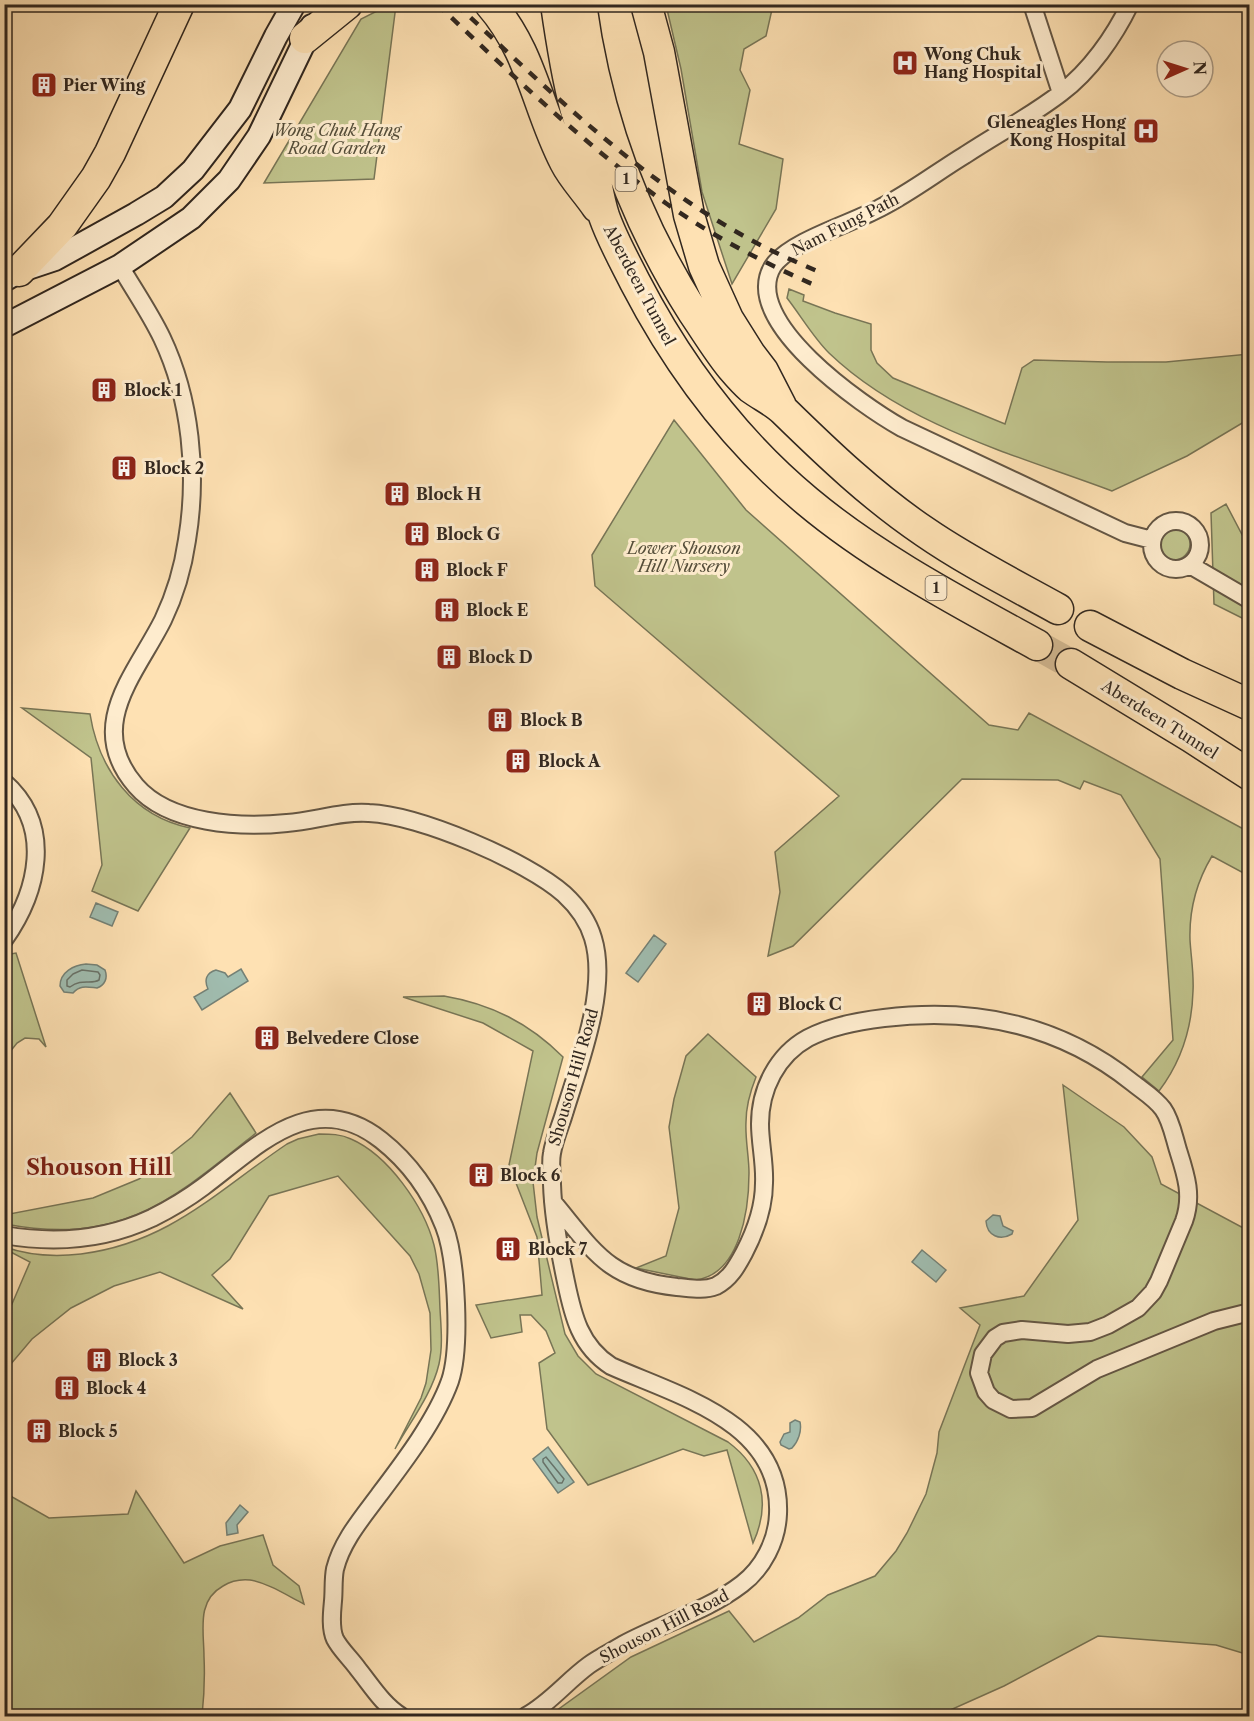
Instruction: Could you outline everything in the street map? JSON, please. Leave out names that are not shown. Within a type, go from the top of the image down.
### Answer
[{"type":"highway","points":[[12,276],[62,226],[96,178],[110,153],[179,4]]},
{"type":"highway","points":[[305,38],[347,4]]},
{"type":"highway","points":[[490,4],[519,46],[566,164],[604,215]]},
{"type":"highway","name":"Aberdeen Tunnel","points":[[556,4],[563,53],[604,215],[622,257],[658,325],[696,382],[734,430],[775,473],[807,501],[866,544],[930,585],[1037,645]]},
{"type":"highway","name":"Aberdeen Tunnel","points":[[581,4],[593,72],[615,152],[650,235],[672,278],[721,354],[749,387],[782,408],[848,472],[923,531],[964,557],[1058,609]]},
{"type":"highway","points":[[646,4],[659,52],[689,214],[704,266],[728,319],[744,346],[763,371],[782,408]]},
{"type":"highway","points":[[1090,626],[1182,674],[1250,705]]},
{"type":"highway","name":"Aberdeen Tunnel","points":[[1071,664],[1250,775]]},
{"type":"main road","points":[[12,276],[55,259],[136,214],[164,197],[193,170],[232,122],[294,4]]},
{"type":"main road","points":[[4,326],[120,266],[191,218],[229,180],[259,136],[305,38],[324,4]]},
{"type":"main road","points":[[120,266],[120,252],[126,233],[136,214]]},
{"type":"main road","points":[[74,249],[104,258],[120,266]]},
{"type":"street","points":[[1032,4],[1061,93]]},
{"type":"street","name":"Nam Fung Path","points":[[1130,4],[1121,24],[1088,68],[1061,93],[881,208],[797,246],[778,260],[772,268],[768,278],[768,296],[778,320],[789,336],[823,372],[868,408],[902,428],[1114,528],[1152,540]]},
{"type":"street","name":"Shouson Hill Road","points":[[120,266],[148,311],[172,363],[189,436],[192,490],[188,538],[172,598],[155,634],[126,684],[116,710],[115,736],[122,763],[136,786],[147,796],[158,804],[184,814],[220,822],[261,825],[286,824],[355,812],[385,814],[452,835],[527,867],[552,884],[573,903],[585,919],[593,938],[598,972],[583,1052],[551,1155],[558,1242],[576,1323],[586,1343],[611,1366],[701,1405],[731,1423],[753,1441],[762,1452],[774,1477],[778,1497],[778,1519],[771,1548],[744,1583],[678,1621],[627,1643],[589,1665],[538,1710],[526,1716]]},
{"type":"street","points":[[1181,521],[1188,524],[1199,536],[1199,552],[1190,565],[1174,569],[1159,563],[1152,540],[1155,533],[1166,523],[1181,521]]},
{"type":"street","points":[[1190,565],[1250,600]]},
{"type":"street","points":[[4,782],[13,789],[28,811],[33,829],[35,865],[24,909],[4,940]]},
{"type":"street","points":[[553,1202],[596,1254],[621,1272],[656,1285],[696,1289],[714,1287],[732,1273],[754,1232],[764,1184],[760,1126],[762,1100],[771,1075],[787,1054],[816,1034],[873,1019],[942,1015],[1000,1021],[1055,1037],[1091,1053],[1154,1098],[1167,1118],[1190,1193],[1184,1221],[1159,1281],[1145,1302],[1123,1317],[1090,1332],[1068,1334],[1012,1330],[994,1338],[983,1354],[980,1373],[986,1392],[993,1400],[1011,1409],[1032,1408],[1097,1369],[1214,1321],[1250,1312]]},
{"type":"street","points":[[4,1235],[69,1240],[90,1238],[130,1227],[151,1219],[186,1199],[281,1129],[305,1121],[331,1119],[357,1125],[375,1135],[415,1174],[438,1214],[449,1239],[457,1329],[454,1366],[445,1393],[408,1457],[350,1534],[335,1569],[332,1615],[334,1638],[376,1693],[399,1716]]},
{"type":"green space","name":"Wong Chuk Hang Road Garden","points":[[389,5],[396,5],[374,179],[264,183],[361,19]]},
{"type":"green space","points":[[666,5],[773,5],[766,36],[744,49],[740,70],[750,90],[739,144],[783,159],[776,209],[732,284],[702,192],[681,69]]},
{"type":"green space","points":[[789,289],[804,295],[803,301],[871,324],[871,350],[877,363],[893,378],[1005,424],[1022,368],[1034,360],[1166,362],[1249,354],[1249,419],[1187,456],[1112,491],[963,436],[892,400],[859,378],[823,347],[787,298]]},
{"type":"green space","name":"Lower Shouson Hill Nursery","points":[[674,420],[746,510],[989,725],[1018,730],[1029,713],[1249,832],[1249,876],[1212,856],[1198,886],[1190,929],[1193,985],[1188,1031],[1179,1056],[1159,1091],[1142,1077],[1173,1040],[1160,859],[1121,795],[1084,781],[1080,789],[1058,780],[962,779],[793,946],[768,956],[780,892],[775,852],[839,796],[595,586],[592,555]]},
{"type":"green space","points":[[1226,504],[1249,548],[1250,615],[1246,620],[1214,604],[1211,513]]},
{"type":"green space","points":[[1174,528],[1185,533],[1190,544],[1185,555],[1174,560],[1163,555],[1158,544],[1163,533]]},
{"type":"green space","points":[[22,708],[90,714],[101,754],[122,788],[152,813],[190,828],[138,911],[92,891],[102,865],[91,758]]},
{"type":"green space","points":[[16,953],[46,1047],[39,1039],[25,1038],[17,1043],[5,1058],[5,955]]},
{"type":"green space","points":[[444,996],[478,1004],[508,1017],[537,1034],[563,1057],[537,1153],[533,1182],[537,1217],[565,1334],[578,1356],[596,1374],[728,1442],[740,1452],[756,1475],[762,1501],[759,1529],[753,1543],[727,1450],[704,1456],[683,1449],[588,1485],[547,1429],[539,1363],[555,1353],[546,1331],[531,1315],[520,1315],[522,1332],[491,1338],[476,1305],[542,1295],[537,1237],[509,1165],[533,1051],[483,1023],[403,997]]},
{"type":"green space","points":[[708,1034],[756,1077],[747,1110],[749,1188],[744,1222],[732,1254],[722,1266],[710,1275],[695,1280],[636,1268],[666,1256],[679,1208],[669,1127],[674,1099],[686,1056]]},
{"type":"green space","points":[[1063,1085],[1124,1127],[1152,1157],[1161,1184],[1249,1231],[1249,1655],[1216,1645],[1098,1636],[1004,1686],[937,1716],[549,1716],[631,1657],[729,1611],[754,1642],[798,1618],[828,1595],[875,1576],[896,1551],[926,1494],[937,1453],[939,1432],[980,1325],[960,1308],[1024,1296],[1078,1220]]},
{"type":"green space","points":[[230,1093],[256,1133],[170,1197],[142,1212],[113,1223],[81,1229],[46,1229],[5,1224],[4,1215],[93,1198],[139,1179],[192,1137]]},
{"type":"green space","points":[[319,1134],[347,1137],[365,1147],[391,1169],[403,1183],[422,1214],[434,1245],[438,1268],[441,1330],[439,1364],[426,1397],[395,1449],[421,1398],[426,1383],[431,1350],[430,1313],[419,1274],[410,1256],[338,1176],[269,1196],[230,1259],[212,1275],[243,1309],[160,1272],[114,1286],[71,1308],[32,1339],[5,1371],[5,1314],[12,1304],[30,1262],[5,1247],[33,1254],[71,1255],[112,1248],[140,1239],[191,1212],[287,1144]]},
{"type":"green space","points":[[4,1491],[49,1518],[128,1514],[136,1491],[184,1563],[220,1546],[263,1535],[273,1565],[299,1586],[304,1604],[271,1587],[250,1580],[232,1582],[214,1592],[203,1617],[202,1716],[5,1716]]},
{"type":"water","points":[[96,903],[118,912],[112,926],[90,917]]},
{"type":"water","points":[[654,935],[666,944],[638,982],[626,973]]},
{"type":"water","points":[[86,964],[97,965],[105,970],[104,983],[97,988],[84,987],[73,993],[64,992],[60,986],[65,973],[72,968]]},
{"type":"water","points":[[241,969],[248,981],[202,1010],[194,997],[208,989],[206,980],[208,975],[216,970],[225,973],[228,977]]},
{"type":"water","points":[[993,1215],[1000,1216],[1003,1226],[1013,1231],[1012,1234],[999,1237],[992,1234],[986,1221]]},
{"type":"water","points":[[922,1250],[946,1270],[936,1282],[912,1262]]},
{"type":"water","points":[[795,1420],[800,1422],[800,1433],[796,1443],[789,1449],[780,1442],[784,1434],[790,1432],[790,1423]]},
{"type":"water","points":[[548,1447],[574,1482],[558,1493],[533,1459]]},
{"type":"water","points":[[240,1505],[248,1512],[237,1525],[238,1533],[227,1535],[226,1523]]},
{"type":"tunnel","points":[[1037,645],[1071,664]]},
{"type":"railway","points":[[437,4],[578,133],[667,204],[703,228],[741,249],[819,287]]},
{"type":"railway","points":[[456,4],[558,98],[628,158],[703,211],[782,256],[824,274]]},
{"type":"place","name":"Wong Chuk Hang Hospital","points":[[905,63]]},
{"type":"place","name":"Pier Wing","points":[[44,85]]},
{"type":"place","name":"Gleneagles Hong Kong Hospital","points":[[1146,131]]},
{"type":"place","name":"Block 1","points":[[104,390]]},
{"type":"place","name":"Block 2","points":[[124,468]]},
{"type":"place","name":"Block H","points":[[397,494]]},
{"type":"place","name":"Block G","points":[[417,534]]},
{"type":"place","name":"Block F","points":[[427,570]]},
{"type":"place","name":"Block E","points":[[447,610]]},
{"type":"place","name":"Block D","points":[[449,657]]},
{"type":"place","name":"Block B","points":[[500,720]]},
{"type":"place","name":"Block A","points":[[518,761]]},
{"type":"place","name":"Block C","points":[[759,1004]]},
{"type":"place","name":"Belvedere Close","points":[[267,1038]]},
{"type":"place","name":"Block 6","points":[[481,1175]]},
{"type":"place","name":"Block 7","points":[[508,1249]]},
{"type":"place","name":"Block 3","points":[[99,1360]]},
{"type":"place","name":"Block 4","points":[[67,1388]]},
{"type":"place","name":"Block 5","points":[[39,1431]]},
{"type":"district","name":"Shouson Hill","points":[[99,1167]]}]
